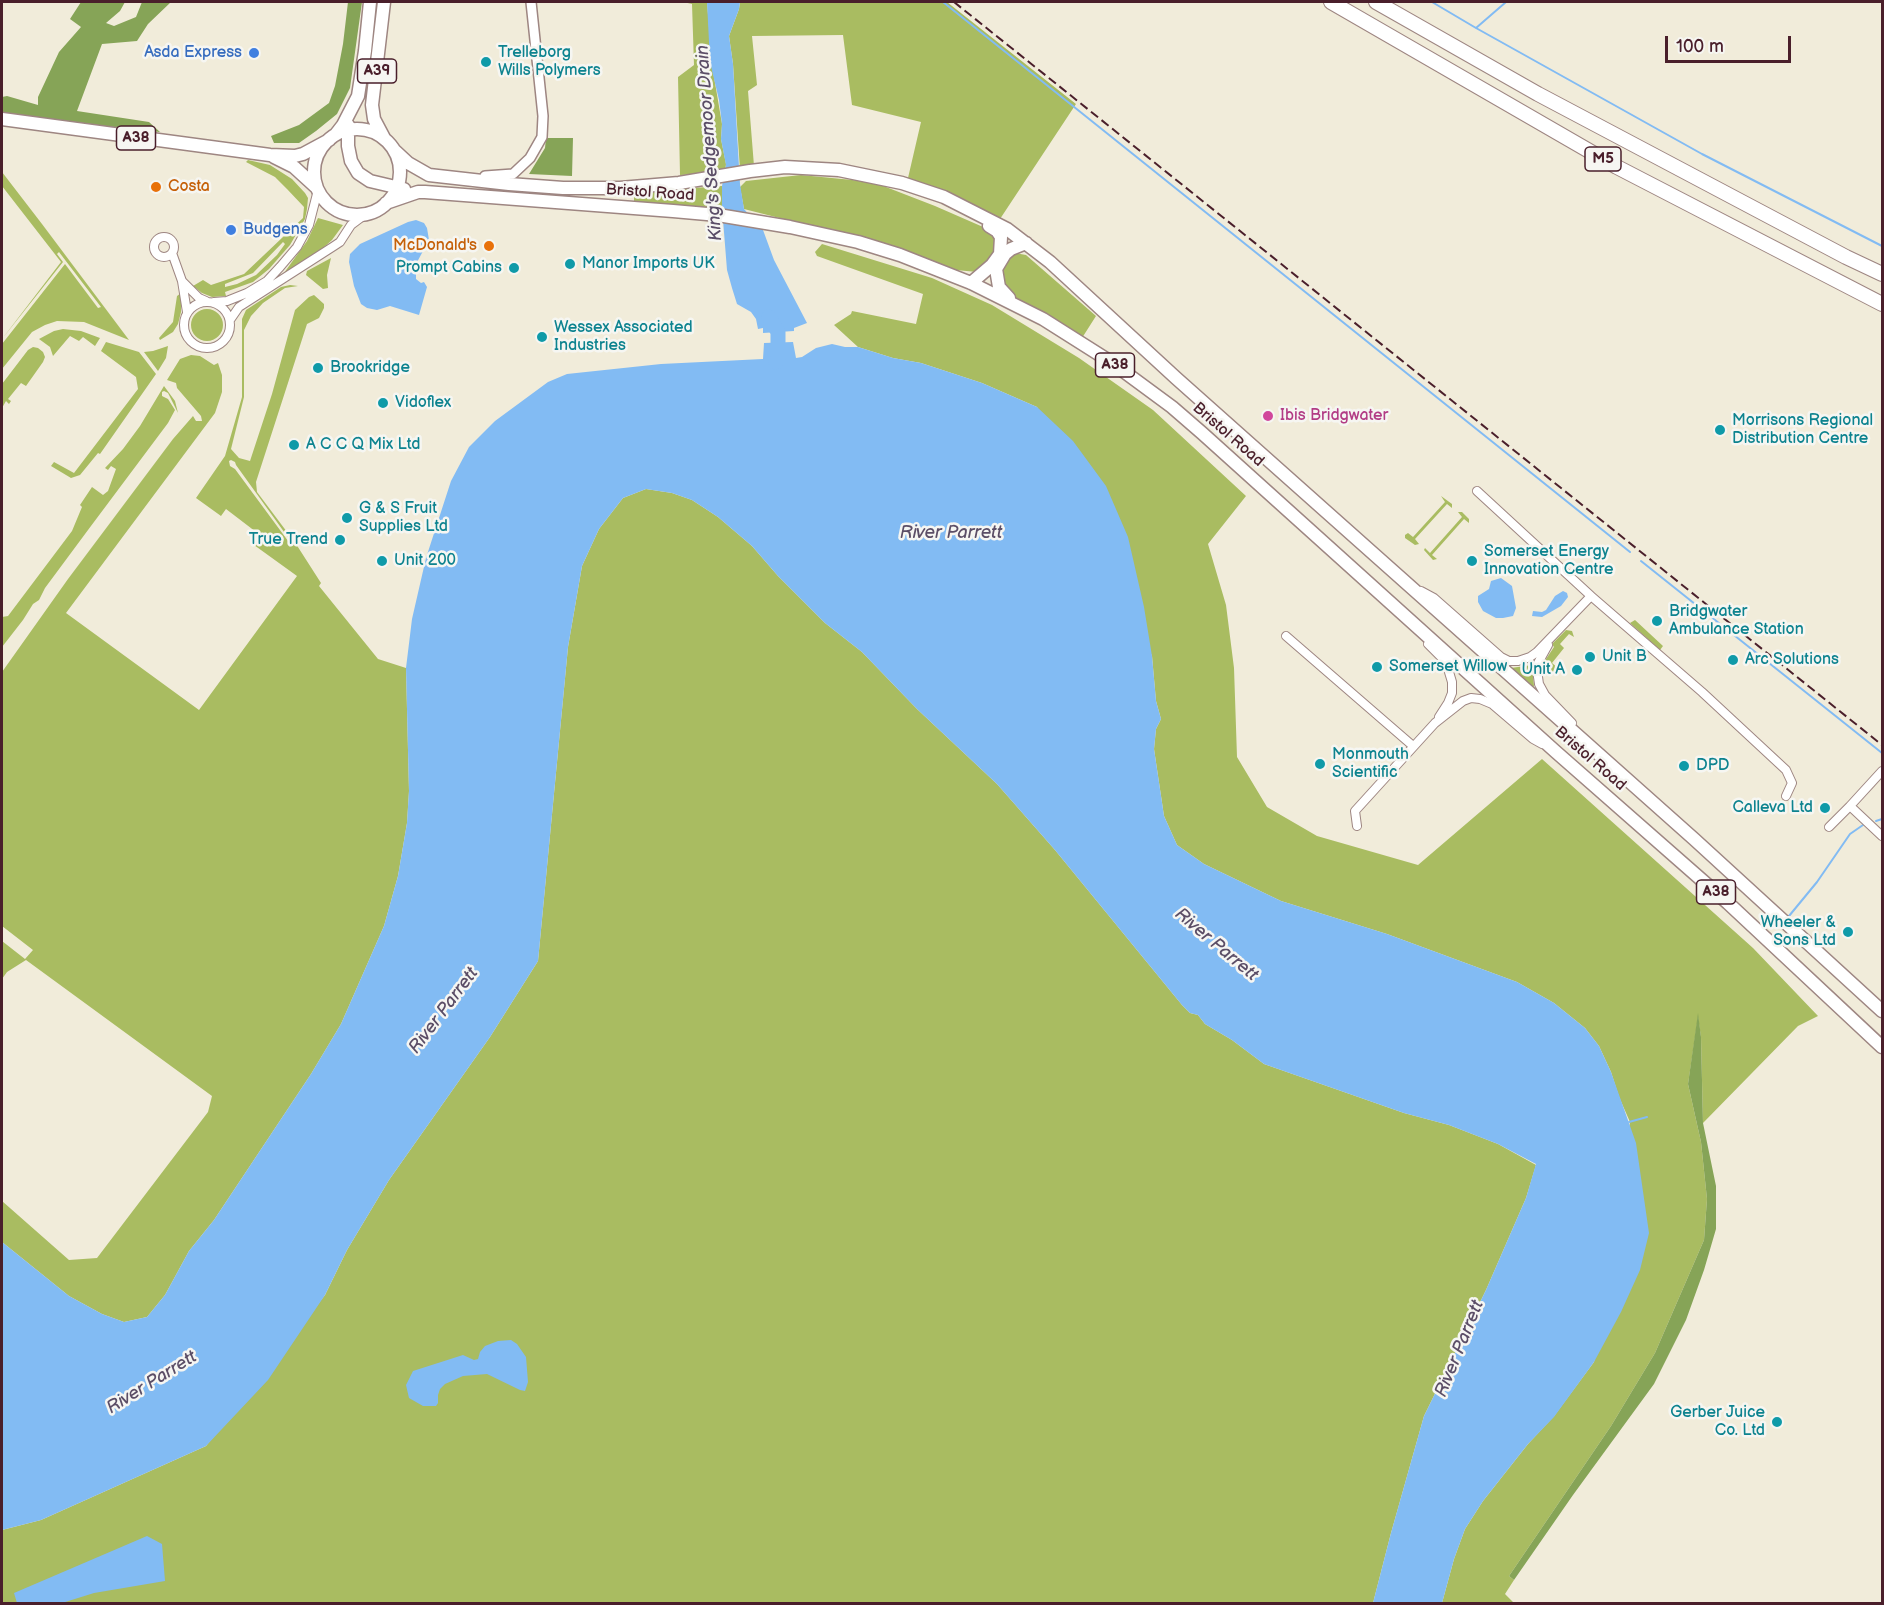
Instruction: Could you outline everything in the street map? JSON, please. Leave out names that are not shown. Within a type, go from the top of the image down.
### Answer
[{"type":"highway","name":"M5","points":[[1331,2],[1617,167],[1882,304]]},
{"type":"highway","name":"M5","points":[[1376,2],[1538,94],[1882,274]]},
{"type":"main road","name":"A39","points":[[332,137],[351,112],[360,85],[370,2]]},
{"type":"main road","name":"A39","points":[[384,2],[381,46],[372,105],[374,119],[384,139]]},
{"type":"main road","name":"A38","points":[[351,112],[348,130],[350,156],[358,173],[370,181],[418,192]]},
{"type":"main road","name":"A38","points":[[2,119],[270,155],[295,156],[348,130],[369,130],[384,139],[394,150]]},
{"type":"main road","points":[[318,189],[314,171],[315,162],[323,146],[332,137]]},
{"type":"main road","name":"Bristol Road","points":[[394,150],[417,170],[429,175],[509,184],[608,188],[667,184],[785,167],[839,170],[871,175],[925,191],[978,213],[1026,243],[1050,262],[1176,378],[1882,1011]]},
{"type":"main road","points":[[386,203],[396,187],[399,166],[394,150]]},
{"type":"main road","name":"A38","points":[[270,155],[294,167],[318,189],[328,203],[342,212],[367,213],[386,203]]},
{"type":"main road","points":[[925,191],[938,201],[997,231],[1001,237],[1000,254],[992,265],[971,283]]},
{"type":"main road","name":"Bristol Road","points":[[386,203],[418,192],[718,215],[769,223],[858,242],[900,255],[971,283],[1013,303],[1083,343],[1172,407],[1711,888],[1882,1047]]},
{"type":"main road","points":[[1013,303],[999,287],[996,269],[1005,254],[1026,243]]},
{"type":"street","points":[[444,178],[462,175],[493,177],[513,174],[536,149],[542,137],[543,116],[531,2]]},
{"type":"street","points":[[182,281],[199,298],[210,302],[225,309],[230,320],[230,329],[225,340],[214,347],[202,348],[190,340],[186,334],[184,320],[187,312],[192,307],[210,302],[226,301],[247,293],[267,281],[297,247],[309,225],[318,189]]},
{"type":"street","points":[[230,320],[239,307],[340,242],[351,225],[367,213]]},
{"type":"street","points":[[169,255],[182,281],[187,312]]},
{"type":"street","points":[[1477,491],[1786,770],[1792,783],[1786,796]]},
{"type":"street","points":[[1397,576],[1434,598],[1501,657],[1518,662],[1530,657],[1554,636],[1591,596]]},
{"type":"street","points":[[1400,612],[1415,631],[1446,662],[1451,672],[1452,693],[1436,723]]},
{"type":"street","points":[[1286,636],[1413,747]]},
{"type":"street","points":[[1554,636],[1540,659],[1537,670],[1539,684],[1545,695],[1598,745],[1650,802]]},
{"type":"street","points":[[1357,826],[1355,811],[1436,723],[1463,701],[1471,698],[1492,704],[1533,740],[1556,752]]},
{"type":"street","points":[[1829,827],[1882,771]]},
{"type":"street","points":[[1850,806],[1882,836]]},
{"type":"street","name":"Bristol Road","points":[[1854,985],[1871,994],[1882,1004]]},
{"type":"green space","points":[[81,2],[125,2],[120,11],[106,23],[114,26],[136,17],[142,2],[171,2],[148,24],[137,41],[102,44],[77,111],[149,122],[160,132],[57,121],[2,112],[2,97],[7,96],[38,105],[38,97],[59,52],[81,27],[70,19]]},
{"type":"green space","points":[[348,2],[362,2],[350,88],[337,114],[299,143],[274,143],[271,136],[299,125],[329,103],[335,86],[343,44]]},
{"type":"green space","points":[[683,2],[707,2],[712,65],[722,124],[721,139],[726,164],[725,173],[680,175],[678,77],[694,65],[692,4]]},
{"type":"green space","points":[[740,2],[947,2],[1076,104],[1000,219],[908,178],[921,122],[852,105],[843,35],[752,36],[757,85],[748,91],[754,166],[740,170],[729,36]]},
{"type":"green space","points":[[546,138],[573,138],[572,176],[529,174],[545,148]]},
{"type":"green space","points":[[248,160],[270,165],[292,179],[308,198],[305,219],[290,245],[269,269],[253,282],[225,292],[226,296],[212,297],[193,286],[203,280],[211,285],[244,274],[303,218],[304,207],[275,177],[246,162]],"holes":[[[283,242],[285,244],[256,275],[225,287],[225,284],[253,273]]]},
{"type":"green space","points":[[2,172],[129,340],[84,322],[57,321],[32,332],[2,369],[2,344],[65,264],[98,308],[101,307],[59,252],[57,254],[63,262],[2,339],[61,262],[2,186]]},
{"type":"green space","points":[[801,175],[873,182],[935,206],[990,230],[995,237],[996,251],[987,266],[977,272],[956,270],[912,253],[874,242],[744,209],[740,187],[746,181]]},
{"type":"green space","points":[[722,186],[723,210],[634,204],[634,192]]},
{"type":"green space","points":[[318,218],[343,225],[322,249],[284,273],[307,241]]},
{"type":"green space","points":[[822,244],[932,278],[992,305],[1079,358],[1153,410],[1246,496],[1208,544],[1226,605],[1234,668],[1237,757],[1267,807],[1317,836],[1418,865],[1542,759],[1753,948],[1818,1016],[1798,1026],[1703,1123],[1701,1037],[1698,1017],[1688,1084],[1701,1142],[1707,1199],[1704,1240],[1655,1353],[1611,1426],[1509,1576],[1514,1580],[1505,1594],[1514,1603],[1442,1603],[1465,1529],[1483,1501],[1528,1444],[1554,1416],[1594,1362],[1630,1122],[1599,1046],[1585,1028],[1554,1003],[1517,982],[1387,934],[1281,901],[1204,864],[1177,845],[1164,816],[1154,749],[1156,729],[1161,719],[1156,701],[1152,656],[1037,407],[982,383],[921,363],[893,358],[858,347],[834,325],[852,311],[916,324],[923,294],[817,256],[815,252]]},
{"type":"green space","points":[[1015,253],[1026,255],[1096,316],[1082,338],[1015,298],[1006,288],[999,278],[1001,266]]},
{"type":"green space","points":[[331,258],[327,275],[328,288],[323,289],[306,275],[307,271]]},
{"type":"green space","points":[[298,286],[285,288],[263,303],[251,316],[244,330],[244,397],[231,449],[239,458],[250,461],[272,394],[295,310],[314,295],[324,304],[324,308],[319,318],[307,324],[256,482],[257,492],[296,544],[321,583],[319,586],[378,659],[406,668],[409,791],[407,823],[398,876],[384,926],[341,1024],[311,1074],[214,1220],[189,1251],[165,1295],[147,1317],[124,1322],[102,1314],[69,1296],[2,1242],[2,1201],[69,1260],[97,1258],[208,1112],[212,1096],[26,960],[7,972],[2,979],[2,941],[25,959],[33,950],[2,926],[2,672],[68,579],[173,439],[193,416],[196,421],[202,421],[201,416],[177,388],[176,383],[167,380],[180,359],[191,355],[200,356],[214,365],[218,363],[222,375],[222,392],[215,413],[66,613],[199,710],[297,576],[254,545],[260,535],[226,509],[221,516],[196,498],[225,456],[242,397],[242,319],[246,310],[281,287]],"holes":[[[229,461],[235,462],[292,543],[291,545],[235,469],[230,466]]]},
{"type":"green space","points":[[181,293],[181,312],[178,324],[173,332],[160,340],[159,338],[173,322],[177,296]]},
{"type":"green space","points":[[207,309],[218,314],[223,325],[218,336],[207,341],[196,336],[191,325],[196,314]]},
{"type":"green space","points":[[63,329],[81,331],[100,338],[95,346],[83,337],[79,341],[70,336],[53,356],[50,347],[39,339]]},
{"type":"green space","points":[[106,342],[139,352],[156,374],[100,454],[98,453],[80,475],[71,478],[51,466],[54,462],[74,473],[138,389],[136,377],[101,351]]},
{"type":"green space","points":[[168,346],[166,358],[158,371],[144,352]]},
{"type":"green space","points":[[33,347],[43,352],[45,357],[43,362],[26,386],[21,383],[8,399],[11,401],[9,404],[6,401],[2,408],[2,384],[28,350]]},
{"type":"green space","points":[[164,386],[175,401],[178,413],[168,393],[162,392],[162,396],[168,399],[175,410],[168,423],[2,647],[2,617],[8,616],[72,531],[82,507],[80,505],[92,487],[103,495],[108,491],[116,469],[111,466],[108,470],[105,468],[140,426]]},
{"type":"green space","points":[[646,489],[672,493],[692,500],[718,517],[752,546],[825,623],[862,652],[917,709],[997,784],[1055,850],[1190,1013],[1198,1015],[1205,1024],[1232,1040],[1264,1064],[1404,1113],[1449,1125],[1498,1144],[1536,1165],[1526,1198],[1486,1290],[1424,1416],[1373,1603],[2,1603],[2,1530],[41,1520],[206,1446],[325,1295],[347,1250],[389,1180],[490,1037],[538,961],[568,647],[582,566],[599,529],[623,498]]},
{"type":"green space","points":[[1441,496],[1452,504],[1452,508],[1447,504],[1415,539],[1419,544],[1415,545],[1405,538],[1405,535],[1408,533],[1413,537],[1445,502]]},
{"type":"green space","points":[[1458,512],[1462,512],[1469,519],[1469,523],[1464,519],[1432,555],[1437,559],[1433,560],[1424,550],[1425,548],[1430,553],[1462,517]]},
{"type":"green space","points":[[1635,620],[1663,646],[1660,650],[1630,623]]},
{"type":"green space","points":[[1566,630],[1572,631],[1574,637],[1569,634],[1560,644],[1564,648],[1552,663],[1558,668],[1551,674],[1543,676],[1544,662],[1554,647],[1552,644]]},
{"type":"green space","points":[[1532,665],[1534,686],[1532,688],[1511,668]]},
{"type":"green space","points":[[1698,1013],[1701,1037],[1703,1123],[1716,1186],[1716,1229],[1704,1270],[1686,1320],[1654,1384],[1514,1580],[1509,1576],[1611,1426],[1655,1353],[1704,1240],[1707,1199],[1701,1142],[1688,1084]]},
{"type":"water","points":[[707,2],[740,2],[729,36],[733,64],[740,184],[744,209],[763,230],[774,260],[807,323],[794,328],[794,331],[763,333],[763,328],[758,329],[756,319],[751,312],[737,304],[727,270],[722,207],[722,186],[726,165],[721,139],[719,100],[710,62]]},
{"type":"water","points":[[416,220],[424,223],[429,240],[416,264],[416,279],[421,283],[424,282],[427,287],[419,315],[390,306],[377,310],[367,308],[361,304],[354,286],[349,262],[350,254],[360,244]]},
{"type":"water","name":"River Parrett","points":[[793,342],[796,358],[816,348],[832,344],[858,347],[893,358],[921,363],[982,383],[1037,407],[1073,441],[1106,486],[1128,537],[1144,607],[1156,701],[1161,719],[1156,729],[1154,749],[1164,816],[1177,845],[1204,864],[1281,901],[1387,934],[1517,982],[1554,1003],[1585,1028],[1599,1046],[1611,1072],[1636,1143],[1649,1233],[1640,1270],[1594,1362],[1554,1417],[1528,1444],[1483,1501],[1465,1529],[1442,1603],[1373,1603],[1424,1416],[1486,1290],[1526,1198],[1536,1164],[1498,1144],[1449,1125],[1404,1113],[1264,1064],[1232,1040],[1205,1024],[1198,1015],[1190,1013],[1055,850],[997,784],[917,709],[862,652],[825,623],[752,546],[718,517],[692,500],[672,493],[646,489],[623,498],[599,529],[582,566],[568,647],[538,961],[490,1037],[389,1180],[347,1250],[325,1295],[268,1380],[206,1446],[41,1520],[2,1530],[2,1242],[69,1296],[102,1314],[124,1322],[147,1317],[165,1295],[189,1251],[214,1220],[311,1074],[341,1024],[384,926],[398,876],[407,823],[409,791],[406,668],[412,619],[426,558],[451,481],[469,447],[495,421],[548,382],[567,374],[661,364],[763,359],[764,343]]},
{"type":"water","points":[[1501,578],[1512,586],[1516,608],[1513,616],[1496,618],[1483,611],[1478,602],[1478,596],[1489,589],[1491,581]]},
{"type":"water","points":[[1563,591],[1568,597],[1561,606],[1542,617],[1532,616],[1533,611],[1546,610],[1555,596]]},
{"type":"water","points":[[511,1340],[517,1344],[526,1357],[528,1382],[525,1391],[487,1374],[463,1376],[445,1384],[440,1389],[436,1406],[423,1406],[409,1398],[406,1385],[413,1371],[463,1355],[474,1360],[478,1359],[485,1346],[498,1341]]},
{"type":"water","points":[[147,1536],[162,1544],[165,1581],[94,1593],[62,1603],[17,1603],[14,1593]]},
{"type":"waterway","points":[[943,2],[1630,552]]},
{"type":"waterway","points":[[1432,2],[1702,154],[1882,246]]},
{"type":"waterway","points":[[1476,28],[1506,2]]},
{"type":"waterway","name":"King's Sedgemoor Drain","points":[[769,317],[778,332],[776,362]]},
{"type":"waterway","points":[[1641,561],[1882,753]]},
{"type":"waterway","points":[[1876,821],[1882,819]]},
{"type":"waterway","points":[[1789,916],[1817,882],[1850,834],[1863,825]]},
{"type":"waterway","points":[[1629,1122],[1647,1117]]},
{"type":"railway","points":[[954,2],[1882,745]]},
{"type":"place","name":"Asda Express","points":[[254,53]]},
{"type":"place","name":"Trelleborg Wills Polymers","points":[[486,62]]},
{"type":"place","name":"Costa","points":[[156,187]]},
{"type":"place","name":"Budgens","points":[[231,230]]},
{"type":"place","name":"McDonald's","points":[[489,246]]},
{"type":"place","name":"Manor Imports UK","points":[[570,264]]},
{"type":"place","name":"Prompt Cabins","points":[[514,268]]},
{"type":"place","name":"Wessex Associated Industries","points":[[542,337]]},
{"type":"place","name":"Brookridge","points":[[318,368]]},
{"type":"place","name":"Vidoflex","points":[[383,403]]},
{"type":"place","name":"Ibis Bridgwater","points":[[1268,416]]},
{"type":"place","name":"Morrisons Regional Distribution Centre","points":[[1720,430]]},
{"type":"place","name":"A C C Q Mix Ltd","points":[[294,445]]},
{"type":"place","name":"G & S Fruit Supplies Ltd","points":[[347,518]]},
{"type":"place","name":"True Trend","points":[[340,540]]},
{"type":"place","name":"Unit 200","points":[[382,561]]},
{"type":"place","name":"Somerset Energy Innovation Centre","points":[[1472,561]]},
{"type":"place","name":"Bridgwater Ambulance Station","points":[[1657,621]]},
{"type":"place","name":"Unit B","points":[[1590,657]]},
{"type":"place","name":"Arc Solutions","points":[[1733,660]]},
{"type":"place","name":"Somerset Willow","points":[[1377,667]]},
{"type":"place","name":"Unit A","points":[[1577,670]]},
{"type":"place","name":"Monmouth Scientific","points":[[1320,764]]},
{"type":"place","name":"DPD","points":[[1684,766]]},
{"type":"place","name":"Calleva Ltd","points":[[1825,808]]},
{"type":"place","name":"Wheeler & Sons Ltd","points":[[1848,932]]},
{"type":"place","name":"Gerber Juice Co. Ltd","points":[[1777,1422]]}]
